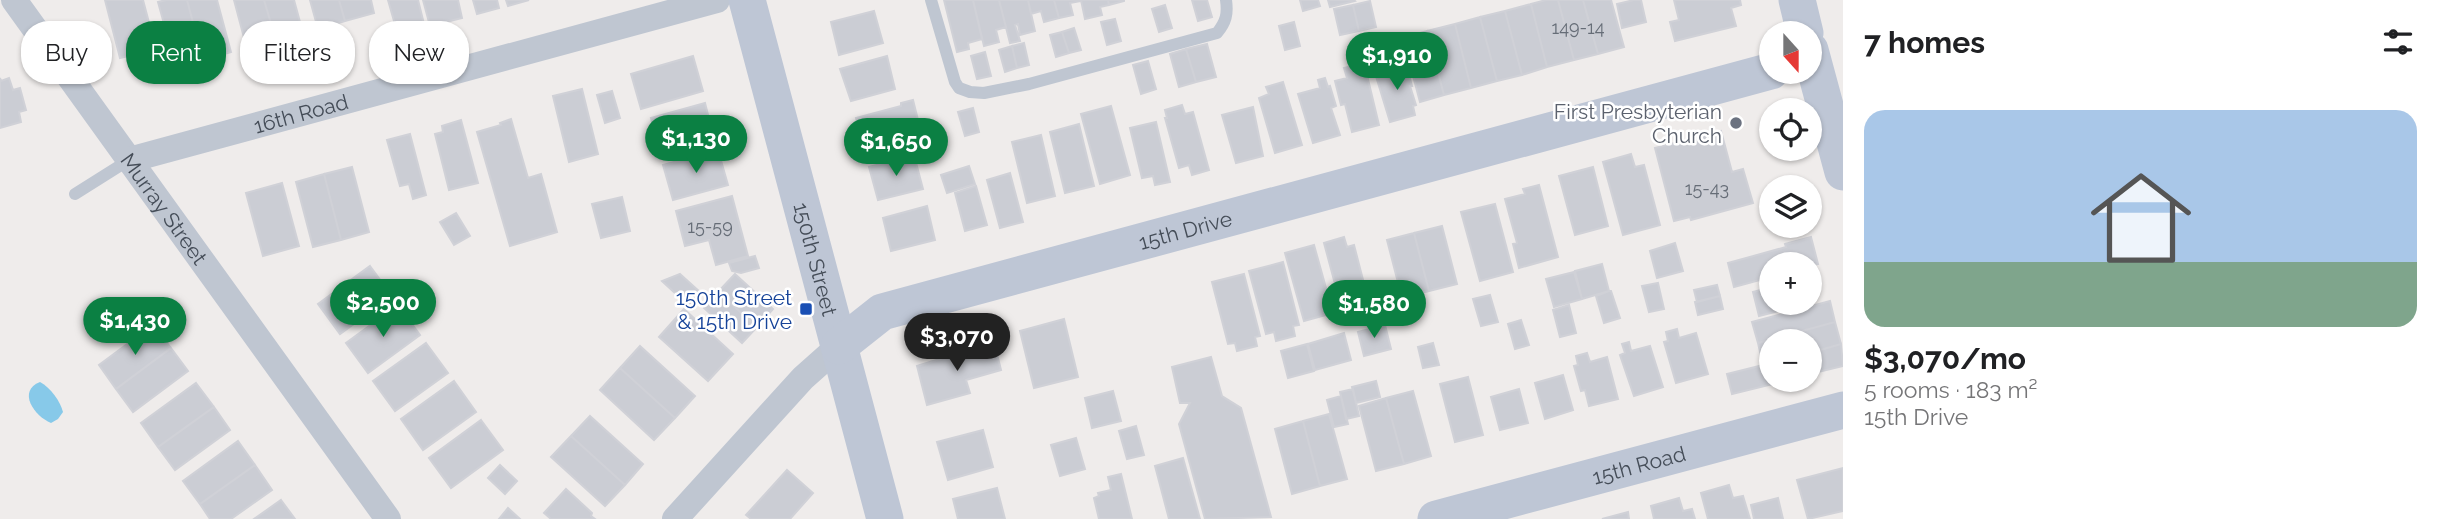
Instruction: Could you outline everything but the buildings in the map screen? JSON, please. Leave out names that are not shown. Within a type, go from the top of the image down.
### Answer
[{"type":"street","name":"Murray Street","points":[[14,0],[388,519]]},
{"type":"street","name":"16th Road","points":[[129,159],[717,0]]},
{"type":"street","name":"150th Street","points":[[747,0],[885,519]]},
{"type":"street","points":[[1797,0],[1805,21]]},
{"type":"street","name":"15th Drive","points":[[675,519],[803,378],[882,312],[1759,74]]},
{"type":"street","points":[[1822,78],[1843,172]]},
{"type":"street","name":"15th Road","points":[[1436,519],[1843,410]]},
{"type":"lane","points":[[931,0],[955,82],[960,88],[970,92],[984,93],[1029,84],[1217,33],[1224,25],[1228,12],[1226,0]]},
{"type":"lane","points":[[75,194],[129,159]]},
{"type":"water","points":[[40,382],[55,395],[63,412],[51,423],[39,415],[30,403],[30,391]]},
{"type":"place","name":"First Presbyterian Church","points":[[1736,123]]},
{"type":"place","name":"150th Street & 15th Drive","points":[[806,309]]}]
